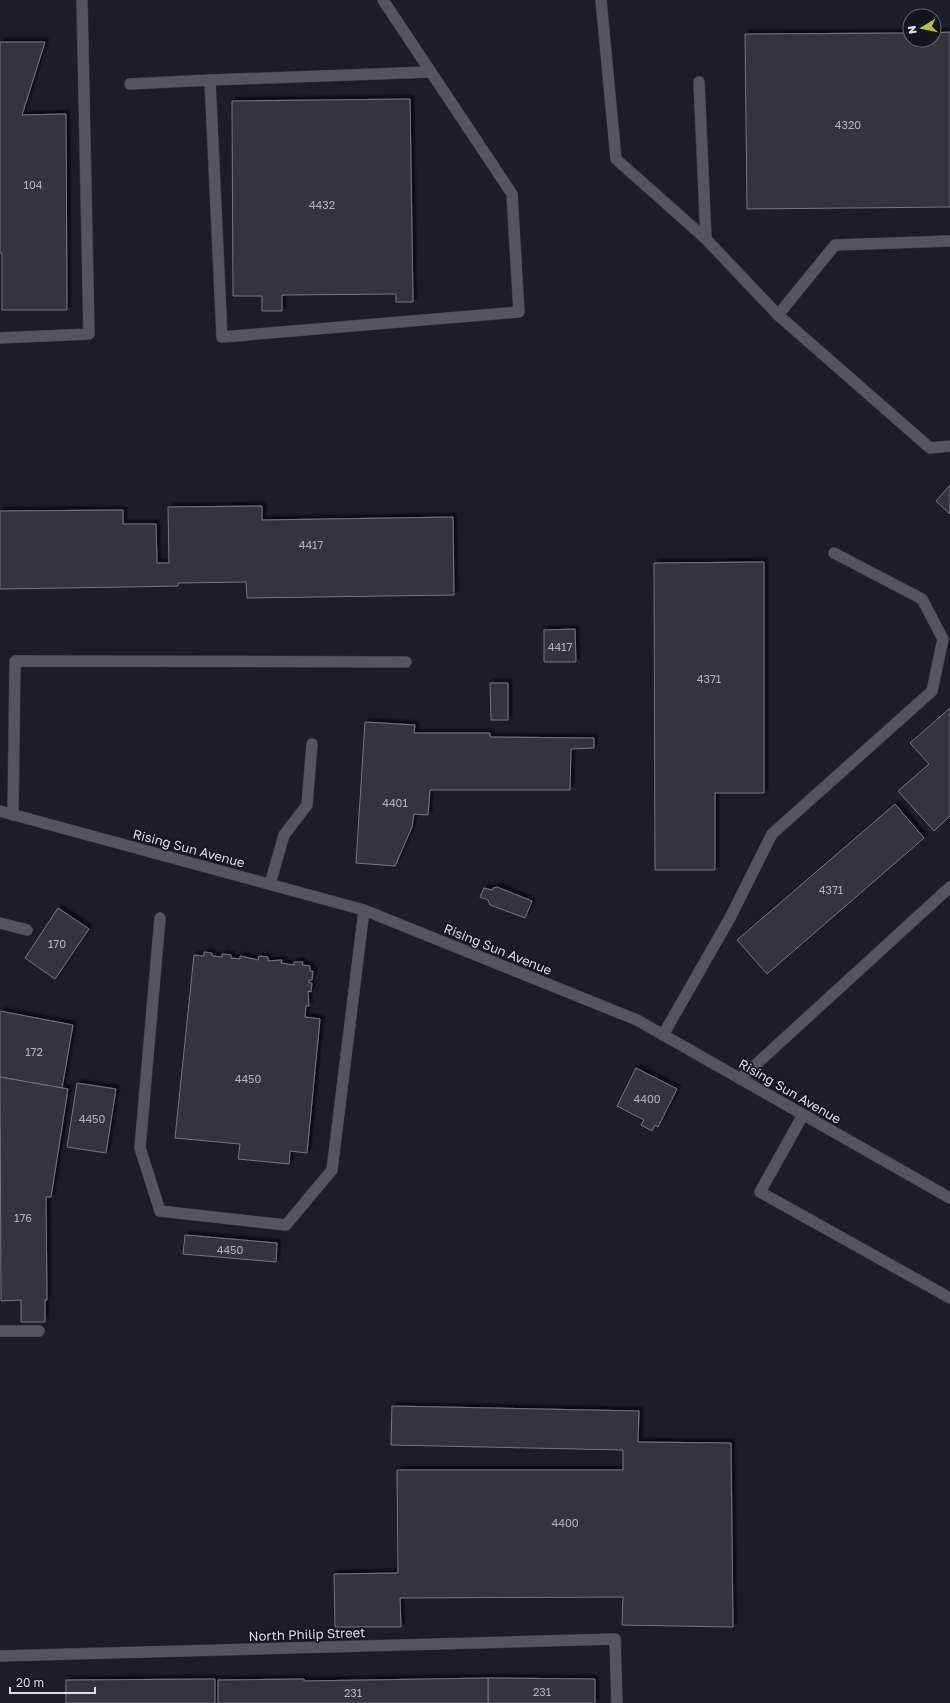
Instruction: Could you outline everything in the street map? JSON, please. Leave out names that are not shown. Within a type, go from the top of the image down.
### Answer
[{"type":"street","points":[[0,338],[89,334],[82,0]]},
{"type":"street","points":[[210,80],[222,337],[519,312],[512,194],[383,0]]},
{"type":"street","points":[[601,0],[616,159],[706,239],[778,315],[930,448],[950,446]]},
{"type":"street","points":[[130,84],[430,72]]},
{"type":"street","points":[[699,82],[706,239]]},
{"type":"street","points":[[778,315],[835,245],[950,241]]},
{"type":"street","points":[[663,1035],[731,916],[772,834],[932,691],[943,639],[922,599],[834,553]]},
{"type":"street","points":[[13,815],[14,662],[406,662]]},
{"type":"street","points":[[270,884],[284,835],[307,805],[312,744]]},
{"type":"street","name":"Rising Sun Avenue","points":[[0,811],[364,910],[637,1020],[950,1198]]},
{"type":"street","points":[[740,1079],[948,893]]},
{"type":"street","points":[[160,918],[140,1148],[160,1211],[286,1224],[332,1170],[364,910]]},
{"type":"street","points":[[0,923],[27,930]]},
{"type":"street","points":[[803,1115],[760,1192],[950,1298]]},
{"type":"street","points":[[0,1331],[39,1330]]},
{"type":"street","name":"North Philip Street","points":[[0,1656],[616,1639],[617,1703]]},
{"type":"building","points":[[942,32],[950,32],[950,207],[747,209],[745,34],[902,33],[902,48],[942,48]]},
{"type":"building","points":[[0,42],[45,42],[22,115],[66,114],[67,310],[2,310],[2,253],[0,253]]},
{"type":"building","points":[[410,99],[413,302],[396,302],[396,294],[282,295],[282,311],[262,311],[262,296],[233,296],[232,101]]},
{"type":"building","points":[[950,485],[950,514],[936,501]]},
{"type":"building","points":[[262,506],[262,520],[453,517],[454,595],[247,598],[246,582],[178,583],[178,586],[0,589],[0,511],[123,510],[123,524],[156,524],[157,563],[169,563],[168,507]]},
{"type":"building","points":[[764,562],[764,793],[715,793],[715,870],[655,870],[654,563]]},
{"type":"building","points":[[575,629],[576,662],[544,662],[544,630]]},
{"type":"building","points":[[490,683],[508,683],[508,720],[491,720]]},
{"type":"building","points":[[950,708],[950,816],[934,831],[898,791],[929,764],[910,743]]},
{"type":"building","points":[[365,722],[415,725],[414,733],[490,733],[490,737],[594,738],[594,748],[571,749],[570,790],[430,790],[428,815],[414,814],[412,827],[395,866],[356,863]]},
{"type":"building","points":[[895,804],[924,838],[767,974],[737,940]]},
{"type":"building","points":[[497,887],[532,901],[525,918],[490,905],[488,900],[480,897],[484,888],[492,890],[493,888]]},
{"type":"building","points":[[58,908],[89,929],[55,979],[25,958]]},
{"type":"building","points":[[204,952],[212,953],[212,956],[222,957],[222,954],[231,955],[231,958],[240,959],[240,956],[258,960],[259,956],[268,957],[268,961],[282,960],[281,963],[294,965],[294,962],[303,962],[302,965],[310,966],[310,971],[313,971],[312,980],[309,980],[309,983],[312,983],[311,992],[308,991],[309,1006],[306,1006],[305,1017],[320,1019],[307,1153],[290,1151],[289,1164],[238,1159],[240,1144],[175,1138],[194,955],[204,956]]},
{"type":"building","points":[[0,1011],[73,1025],[62,1088],[0,1077]]},
{"type":"building","points":[[636,1068],[677,1089],[658,1127],[655,1125],[652,1131],[641,1125],[644,1120],[617,1106]]},
{"type":"building","points":[[0,1077],[68,1089],[51,1197],[46,1197],[47,1300],[45,1300],[45,1322],[21,1322],[21,1300],[1,1301]]},
{"type":"building","points":[[77,1083],[116,1089],[106,1153],[67,1147]]},
{"type":"building","points":[[185,1235],[277,1243],[276,1262],[183,1254]]},
{"type":"building","points":[[392,1406],[639,1411],[638,1442],[731,1443],[733,1627],[622,1625],[623,1597],[400,1598],[401,1627],[335,1627],[334,1574],[398,1573],[397,1470],[623,1470],[623,1450],[391,1445]]},
{"type":"building","points":[[488,1678],[595,1679],[595,1703],[488,1703]]},
{"type":"building","points":[[488,1678],[488,1703],[218,1703],[218,1680],[304,1679],[304,1681]]},
{"type":"building","points":[[215,1679],[215,1703],[66,1703],[66,1680]]}]
